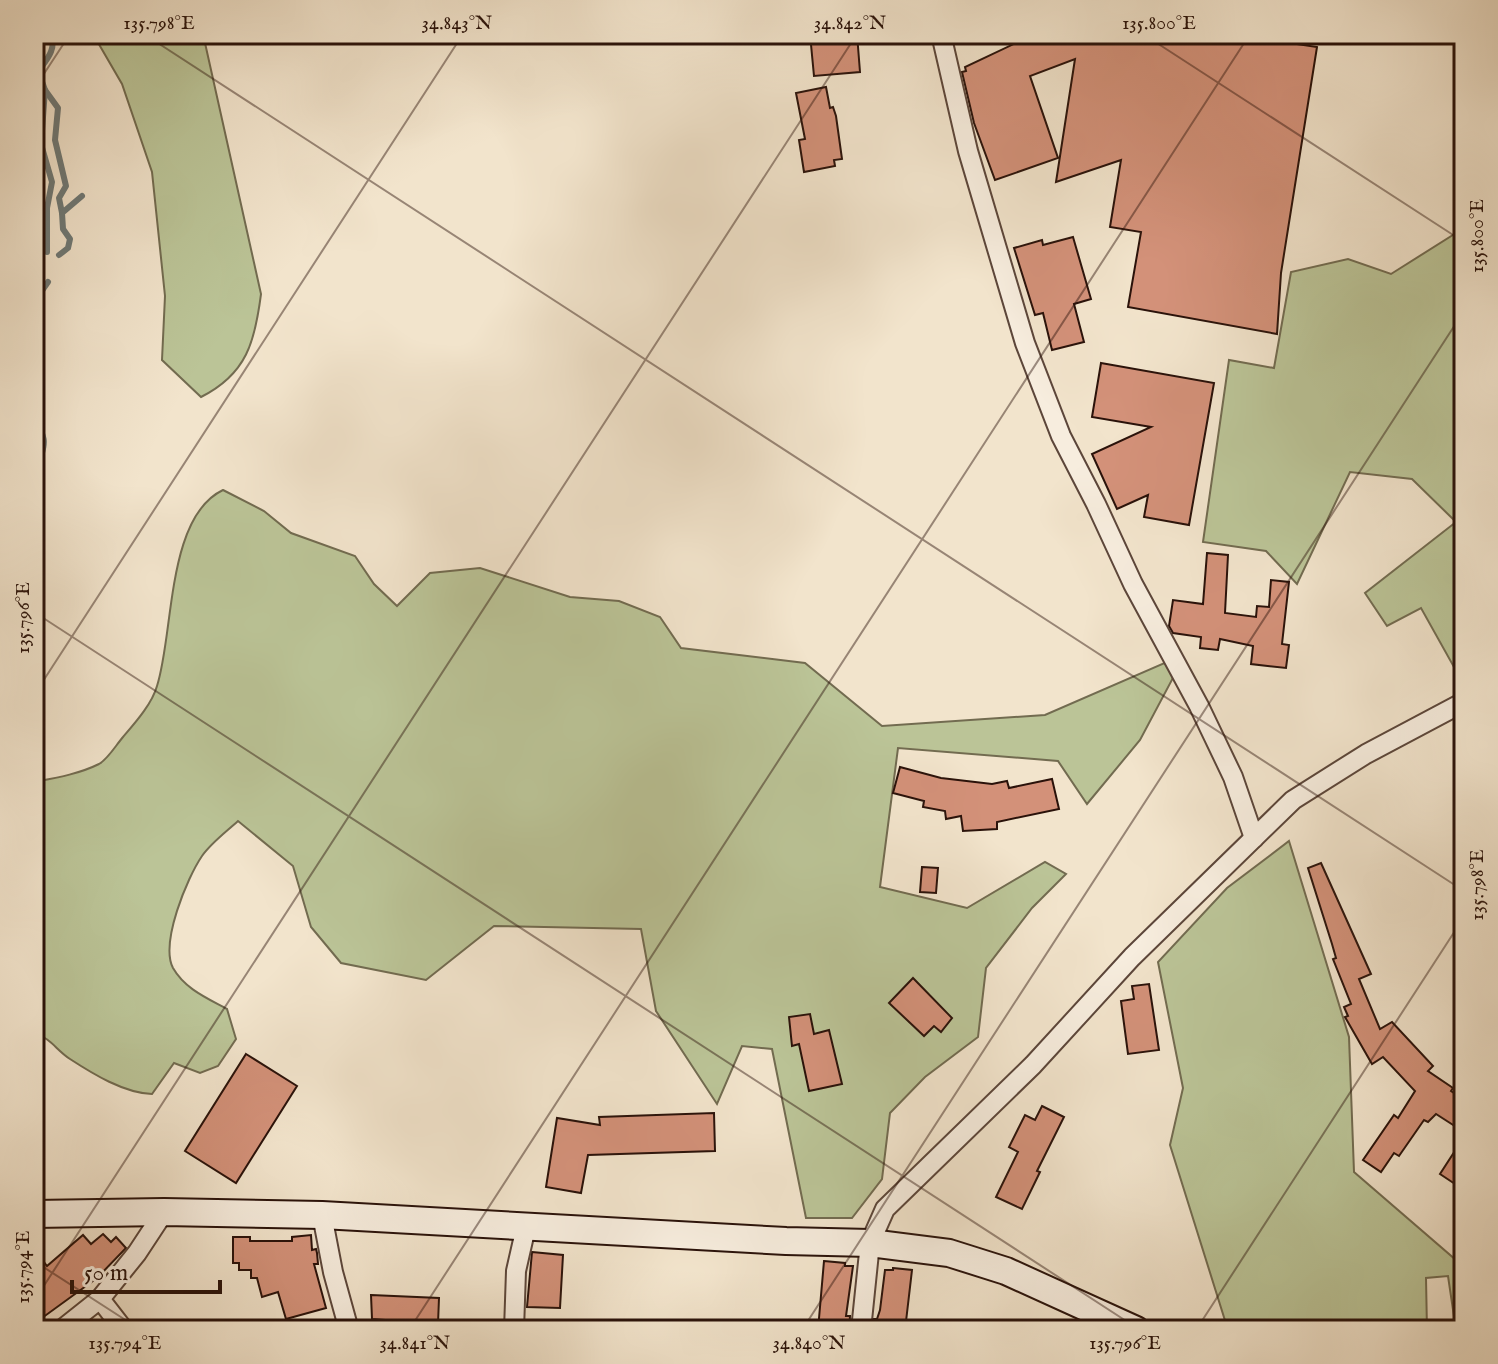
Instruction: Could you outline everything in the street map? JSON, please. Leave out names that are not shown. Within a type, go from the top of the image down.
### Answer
[{"type":"street","points":[[941,34],[968,151],[1025,343],[1061,436],[1226,763],[1254,838]]},
{"type":"street","points":[[861,1330],[870,1243],[885,1209],[1033,1065],[1132,957],[1293,800],[1366,754],[1464,702]]},
{"type":"street","points":[[34,1214],[164,1212],[322,1215],[870,1243],[949,1253],[1006,1271],[1136,1330]]},
{"type":"street","points":[[61,1330],[100,1299],[137,1253],[164,1212]]},
{"type":"street","points":[[322,1215],[349,1330]]},
{"type":"street","points":[[514,1330],[516,1271],[526,1227]]},
{"type":"street","points":[[100,1299],[124,1330]]},
{"type":"green space","points":[[93,34],[203,34],[261,294],[252,341],[239,367],[217,388],[201,397],[162,360],[165,296],[152,172],[122,84]]},
{"type":"green space","points":[[1464,228],[1464,685],[1421,608],[1387,626],[1365,593],[1456,522],[1412,479],[1350,472],[1297,584],[1266,551],[1203,542],[1229,360],[1274,368],[1291,272],[1348,259],[1391,274]]},
{"type":"green space","points":[[223,490],[264,511],[291,533],[355,556],[374,584],[397,606],[430,573],[480,568],[570,597],[619,601],[660,617],[681,648],[805,663],[882,726],[1045,715],[1169,661],[1174,676],[1140,740],[1087,804],[1058,761],[898,748],[880,887],[967,908],[1045,862],[1066,874],[1032,908],[986,968],[978,1037],[925,1077],[890,1113],[882,1179],[852,1218],[806,1218],[772,1049],[742,1046],[717,1104],[656,1011],[641,929],[494,926],[426,980],[341,963],[311,927],[293,866],[238,821],[210,847],[196,866],[177,911],[170,943],[173,968],[197,992],[227,1009],[236,1039],[218,1066],[200,1073],[174,1063],[152,1094],[141,1093],[99,1076],[34,1033],[34,782],[99,764],[147,706],[155,693],[162,664],[182,550],[191,525],[204,504]]},
{"type":"green space","points":[[1289,841],[1349,1037],[1354,1172],[1456,1260],[1464,1257],[1464,1330],[1456,1330],[1448,1276],[1426,1278],[1427,1330],[1228,1330],[1170,1145],[1183,1088],[1158,962],[1227,888]]},
{"type":"water","points":[[34,418],[44,434],[46,446],[40,476],[43,495],[34,518]]},
{"type":"building","points":[[810,34],[857,34],[860,72],[814,76]]},
{"type":"building","points":[[1035,34],[1037,41],[1064,34],[1231,34],[1317,47],[1281,273],[1277,334],[1128,307],[1141,232],[1110,227],[1121,160],[1056,182],[1075,59],[1030,76],[1058,158],[995,180],[974,123],[962,72],[966,71],[965,67]]},
{"type":"building","points":[[826,87],[830,108],[833,107],[836,116],[842,159],[834,160],[835,166],[804,172],[799,140],[805,139],[796,93]]},
{"type":"building","points":[[1073,237],[1091,299],[1074,304],[1084,342],[1052,350],[1043,313],[1035,315],[1014,248],[1042,240],[1043,245]]},
{"type":"building","points":[[1101,363],[1214,383],[1189,525],[1144,517],[1148,495],[1117,509],[1092,454],[1151,427],[1092,417]]},
{"type":"building","points":[[1207,553],[1228,555],[1225,613],[1256,617],[1257,606],[1269,607],[1271,580],[1289,582],[1282,644],[1289,645],[1286,668],[1251,664],[1253,646],[1220,639],[1218,650],[1200,648],[1201,637],[1173,633],[1169,626],[1173,600],[1203,604]]},
{"type":"building","points":[[900,767],[941,778],[992,784],[1007,781],[1009,788],[1052,779],[1059,809],[997,822],[997,829],[963,831],[961,816],[946,819],[945,811],[923,807],[924,801],[893,793]]},
{"type":"building","points":[[1321,863],[1371,974],[1359,979],[1380,1029],[1392,1022],[1433,1066],[1428,1071],[1453,1088],[1451,1091],[1464,1100],[1464,1132],[1436,1114],[1428,1122],[1424,1120],[1399,1156],[1394,1153],[1381,1172],[1363,1160],[1394,1115],[1398,1118],[1415,1091],[1383,1057],[1372,1064],[1345,1017],[1348,1016],[1344,1007],[1351,1004],[1333,959],[1336,958],[1308,868]]},
{"type":"building","points":[[922,867],[938,868],[936,893],[920,892]]},
{"type":"building","points":[[913,978],[952,1018],[941,1032],[934,1026],[924,1036],[889,1003]]},
{"type":"building","points":[[1149,984],[1159,1050],[1128,1054],[1121,1001],[1134,999],[1132,986]]},
{"type":"building","points":[[810,1014],[814,1034],[829,1030],[842,1084],[809,1091],[799,1044],[792,1046],[789,1017]]},
{"type":"building","points":[[246,1054],[297,1086],[236,1183],[185,1151]]},
{"type":"building","points":[[1042,1106],[1064,1117],[1022,1209],[996,1197],[1018,1152],[1009,1147],[1025,1115],[1035,1120]]},
{"type":"building","points":[[714,1113],[715,1151],[588,1155],[581,1193],[546,1187],[557,1118],[600,1125],[599,1117]]},
{"type":"building","points":[[1464,1137],[1464,1190],[1440,1174]]},
{"type":"building","points":[[103,1234],[111,1242],[116,1237],[126,1248],[97,1278],[42,1318],[34,1308],[34,1249],[47,1266],[83,1235],[91,1244]]},
{"type":"building","points":[[311,1235],[312,1250],[316,1249],[317,1253],[318,1264],[314,1264],[326,1308],[286,1319],[278,1292],[262,1297],[257,1278],[251,1278],[251,1270],[239,1270],[239,1263],[233,1263],[233,1237],[250,1237],[250,1241],[292,1241],[292,1237]]},
{"type":"building","points":[[532,1252],[563,1255],[560,1308],[527,1307]]},
{"type":"building","points":[[824,1261],[853,1266],[846,1316],[850,1316],[849,1330],[818,1330]]},
{"type":"building","points":[[885,1270],[912,1270],[905,1330],[873,1330],[874,1319],[877,1319],[880,1310]]},
{"type":"building","points":[[371,1295],[439,1298],[438,1324],[372,1319]]},
{"type":"waterway","points":[[37,73],[52,50],[51,34]]},
{"type":"waterway","points":[[34,59],[45,90],[41,144],[52,182],[47,208],[47,252]]},
{"type":"waterway","points":[[45,90],[58,108],[55,140],[66,186],[59,198],[62,213]]},
{"type":"waterway","points":[[59,255],[68,248],[70,239],[63,229],[62,213],[82,196]]},
{"type":"waterway","points":[[34,302],[48,282]]}]
